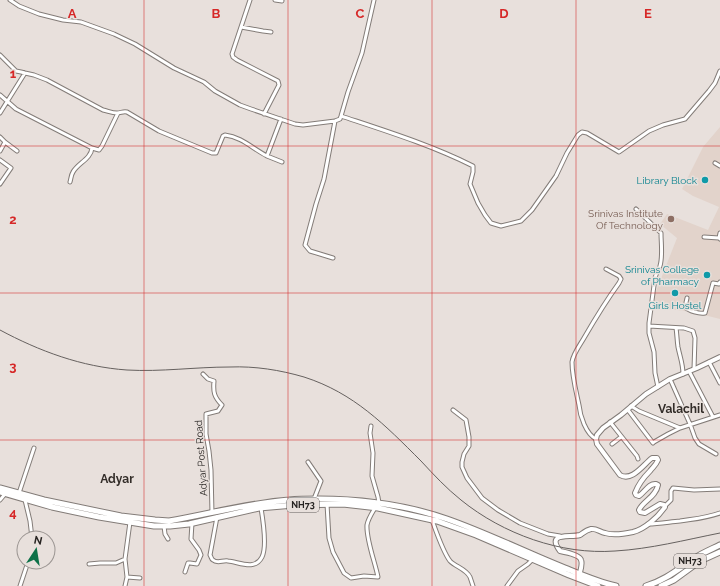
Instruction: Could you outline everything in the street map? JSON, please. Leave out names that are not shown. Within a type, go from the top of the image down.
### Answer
[{"type":"highway","name":"NH73","points":[[0,488],[44,500],[121,516],[155,520],[169,520],[289,500],[345,499],[395,505],[446,519],[478,531],[598,586]]},
{"type":"highway","name":"NH73","points":[[3,493],[52,507],[99,517],[154,526],[192,523],[254,507],[261,508],[294,505],[343,504],[375,508],[432,520],[476,535],[532,560],[579,576],[616,586]]},
{"type":"highway","name":"NH73","points":[[646,586],[656,583],[671,575],[696,557],[720,545]]},
{"type":"highway","name":"NH73","points":[[661,586],[671,584],[674,580],[700,561],[720,552]]},
{"type":"main road","points":[[579,576],[582,561],[581,558],[560,551],[556,540],[560,536],[581,534],[590,529],[616,535],[626,534],[648,524],[660,514],[665,506],[660,504],[649,512],[645,513],[640,512],[639,510],[640,506],[649,500],[657,489],[658,486],[656,484],[650,486],[643,494],[639,496],[635,493],[643,479],[657,463],[657,458],[652,458],[637,471],[624,477],[597,444],[596,439],[600,431],[646,394],[670,379],[720,357]]},
{"type":"street","points":[[10,0],[19,6],[39,14],[63,20],[82,22],[114,34],[174,68],[204,82],[215,91],[240,105],[280,120],[303,125],[340,119],[362,53],[374,0]]},
{"type":"street","points":[[250,0],[233,49],[233,57],[279,82],[279,85],[264,114]]},
{"type":"street","points":[[276,0],[282,1]]},
{"type":"street","points":[[241,27],[271,32]]},
{"type":"street","points":[[0,55],[16,70],[47,80],[104,110],[112,113],[127,112],[159,131],[212,153],[216,153],[223,136],[225,135],[238,138],[267,156],[282,162]]},
{"type":"street","points":[[341,116],[405,138],[455,157],[473,166],[470,184],[478,203],[491,223],[501,226],[521,221],[532,210],[556,176],[567,153],[578,135],[582,132],[587,133],[619,152],[649,131],[663,125],[685,119],[715,83],[720,71]]},
{"type":"street","points":[[0,113],[25,73]]},
{"type":"street","points":[[0,96],[16,109],[92,148],[99,150],[118,113]]},
{"type":"street","points":[[267,156],[280,120]]},
{"type":"street","points":[[333,258],[310,252],[305,245],[324,179],[335,121]]},
{"type":"street","points":[[0,137],[17,151]]},
{"type":"street","points":[[0,151],[5,142]]},
{"type":"street","points":[[70,182],[72,173],[87,158],[92,151],[92,148]]},
{"type":"street","points":[[0,160],[11,168],[0,184]]},
{"type":"street","points":[[715,164],[720,166]]},
{"type":"street","points":[[636,209],[661,233],[660,266],[655,278],[649,326],[649,338],[654,352],[655,373],[658,387]]},
{"type":"street","points":[[704,237],[719,239],[720,233]]},
{"type":"street","points":[[596,439],[592,436],[582,419],[574,381],[572,361],[600,311],[621,279],[619,276],[606,269]]},
{"type":"street","points":[[687,298],[685,306],[688,309],[705,313],[713,283],[720,283]]},
{"type":"street","points":[[649,326],[690,329],[693,331],[695,343],[694,369]]},
{"type":"street","points":[[676,328],[683,374]]},
{"type":"street","points":[[709,362],[720,383]]},
{"type":"street","points":[[689,371],[713,417]]},
{"type":"street","name":"Adyar Post Road","points":[[203,374],[208,379],[214,381],[216,399],[222,405],[218,411],[206,414],[206,434],[211,470],[212,513]]},
{"type":"street","points":[[670,379],[695,438],[699,444],[716,454]]},
{"type":"street","points":[[629,408],[652,442],[690,424],[720,415]]},
{"type":"street","points":[[629,408],[680,428]]},
{"type":"street","points":[[453,410],[466,420],[469,437],[469,446],[464,454],[462,467],[467,478],[482,498],[498,510],[520,523],[548,534],[560,536]]},
{"type":"street","points":[[610,422],[638,459]]},
{"type":"street","points":[[371,426],[370,433],[373,453],[372,476],[379,503]]},
{"type":"street","points":[[612,444],[622,437]]},
{"type":"street","points":[[19,493],[34,448]]},
{"type":"street","points":[[308,462],[321,482],[314,499]]},
{"type":"street","points":[[665,506],[671,500],[671,491],[673,488],[694,490],[720,489]]},
{"type":"street","points":[[0,500],[3,493]]},
{"type":"street","points":[[25,500],[31,530]]},
{"type":"street","points":[[327,504],[329,538],[333,552],[344,573],[351,578],[364,576],[378,577],[367,528],[367,523],[375,508]]},
{"type":"street","points":[[217,517],[210,555],[212,559],[218,562],[226,561],[254,565],[259,562],[263,556],[264,536],[261,508]]},
{"type":"street","points":[[648,524],[696,519],[720,513]]},
{"type":"street","points":[[432,520],[449,559],[455,566],[466,571],[470,576],[473,586]]},
{"type":"street","points":[[125,586],[127,578],[125,559],[130,522]]},
{"type":"street","points":[[185,572],[188,563],[197,564],[201,555],[191,539],[192,523]]},
{"type":"street","points":[[164,526],[165,534],[168,538]]},
{"type":"street","points":[[89,564],[116,563],[125,559]]},
{"type":"street","points":[[507,586],[518,571],[532,560]]},
{"type":"street","points":[[20,586],[25,570]]},
{"type":"street","points":[[127,578],[140,578]]},
{"type":"shaded area","name":"Srinivas Institute Of Technology","points":[[720,127],[720,319],[692,312],[654,307],[655,294],[677,238],[660,224],[667,214],[708,230],[719,207],[693,196],[682,189],[703,147]]},
{"type":"railway","points":[[0,330],[30,345],[61,357],[77,362],[110,368],[127,370],[153,370],[249,367],[286,372],[322,384],[354,401],[368,412],[395,435],[450,491],[477,512],[514,532],[554,546],[574,550],[628,550],[720,533]]},
{"type":"place","name":"Library Block","points":[[705,180]]},
{"type":"place","name":"Srinivas Institute Of Technology","points":[[671,219]]},
{"type":"place","name":"Srinivas College of Pharmacy","points":[[707,275]]},
{"type":"place","name":"Girls Hostel","points":[[675,293]]},
{"type":"district","name":"Valachil","points":[[681,409]]},
{"type":"district","name":"Adyar","points":[[117,479]]}]
